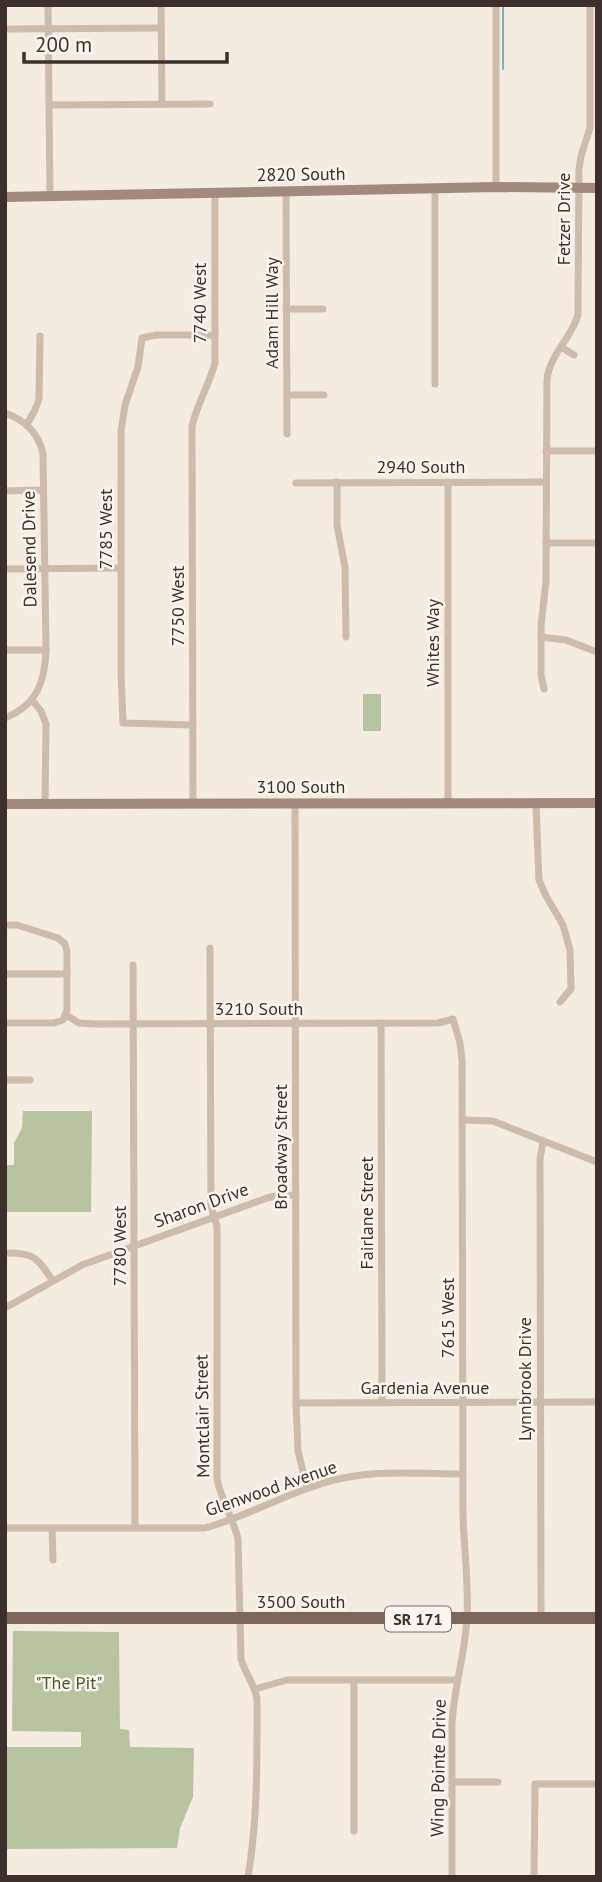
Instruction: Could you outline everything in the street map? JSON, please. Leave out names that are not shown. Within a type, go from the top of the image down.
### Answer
[{"type":"main road","name":"3500 South","points":[[5,1618],[597,1618]]},
{"type":"street","points":[[48,5],[50,196]]},
{"type":"street","points":[[161,5],[162,104]]},
{"type":"street","points":[[496,5],[496,187]]},
{"type":"street","name":"Fetzer Drive","points":[[544,689],[541,675],[541,637],[546,582],[547,372],[570,335],[578,315],[580,156],[593,129],[593,24],[590,5]]},
{"type":"street","points":[[5,29],[161,28]]},
{"type":"street","points":[[50,105],[211,104]]},
{"type":"street","name":"2820 South","points":[[5,197],[496,187],[597,188]]},
{"type":"street","points":[[435,188],[435,384]]},
{"type":"street","name":"Adam Hill Way","points":[[286,192],[287,434]]},
{"type":"street","name":"7740 West","points":[[197,409],[215,363],[215,194]]},
{"type":"street","points":[[286,309],[323,309]]},
{"type":"street","name":"7785 West","points":[[193,725],[123,723],[121,431],[125,405],[138,367],[142,338],[156,335],[215,335]]},
{"type":"street","points":[[5,413],[27,424],[35,410],[39,399],[40,336]]},
{"type":"street","points":[[561,347],[574,355]]},
{"type":"street","points":[[287,395],[324,395]]},
{"type":"street","name":"7750 West","points":[[193,804],[192,426],[197,409]]},
{"type":"street","name":"Dalesend Drive","points":[[27,424],[41,446],[46,650],[43,677],[32,700]]},
{"type":"street","points":[[546,451],[597,451]]},
{"type":"street","points":[[337,482],[337,526],[345,567],[345,637]]},
{"type":"street","name":"Whites Way","points":[[448,482],[448,803]]},
{"type":"street","name":"2940 South","points":[[296,483],[546,482]]},
{"type":"street","points":[[5,491],[43,491]]},
{"type":"street","points":[[546,543],[597,543]]},
{"type":"street","points":[[5,569],[121,568]]},
{"type":"street","points":[[541,637],[566,640],[597,652]]},
{"type":"street","points":[[5,650],[46,650]]},
{"type":"street","points":[[5,718],[24,708],[32,700],[41,711],[46,724],[45,804]]},
{"type":"street","points":[[536,803],[539,880],[563,925],[570,950],[571,989],[560,1002]]},
{"type":"street","name":"3100 South","points":[[5,804],[597,803]]},
{"type":"street","name":"Broadway Street","points":[[295,804],[296,1403],[298,1451],[307,1488]]},
{"type":"street","points":[[5,1023],[54,1023],[65,1018],[67,974],[67,952],[63,941],[58,937],[6,924]]},
{"type":"street","name":"Montclair Street","points":[[210,948],[211,1207],[217,1226],[217,1479],[238,1539],[241,1659],[257,1699],[257,1804],[248,1877]]},
{"type":"street","name":"7780 West","points":[[134,965],[135,1528]]},
{"type":"street","points":[[5,974],[67,974]]},
{"type":"street","name":"3210 South","points":[[65,1018],[93,1024],[438,1023],[453,1019]]},
{"type":"street","name":"7615 West","points":[[453,1019],[461,1052],[463,1474],[467,1618]]},
{"type":"street","name":"Fairlane Street","points":[[381,1023],[382,1403]]},
{"type":"street","points":[[5,1080],[30,1080]]},
{"type":"street","points":[[462,1120],[493,1121],[597,1162]]},
{"type":"street","name":"Lynnbrook Drive","points":[[541,1618],[540,1159],[543,1141]]},
{"type":"street","name":"Sharon Drive","points":[[5,1308],[82,1265],[275,1196],[296,1195]]},
{"type":"street","points":[[5,1252],[35,1257],[52,1280]]},
{"type":"street","name":"Gardenia Avenue","points":[[296,1403],[597,1402]]},
{"type":"street","name":"Glenwood Avenue","points":[[5,1528],[205,1528],[307,1488],[358,1475],[463,1474]]},
{"type":"street","points":[[52,1528],[53,1560]]},
{"type":"street","name":"Wing Pointe Drive","points":[[452,1877],[452,1723],[467,1618]]},
{"type":"street","points":[[255,1689],[287,1680],[457,1680]]},
{"type":"street","points":[[354,1680],[354,1831]]},
{"type":"street","points":[[452,1782],[498,1782]]},
{"type":"street","points":[[534,1877],[535,1784],[597,1784]]},
{"type":"green space","points":[[363,694],[381,694],[381,731],[363,731]]},
{"type":"green space","points":[[23,1111],[92,1111],[91,1212],[5,1212],[5,1165],[14,1165],[14,1143],[22,1128]]},
{"type":"green space","name":"\"The Pit\"","points":[[13,1631],[119,1632],[120,1729],[129,1730],[130,1747],[194,1748],[193,1797],[180,1828],[177,1848],[5,1849],[5,1747],[81,1747],[81,1732],[12,1731]]},
{"type":"waterway","points":[[503,5],[503,69]]}]
